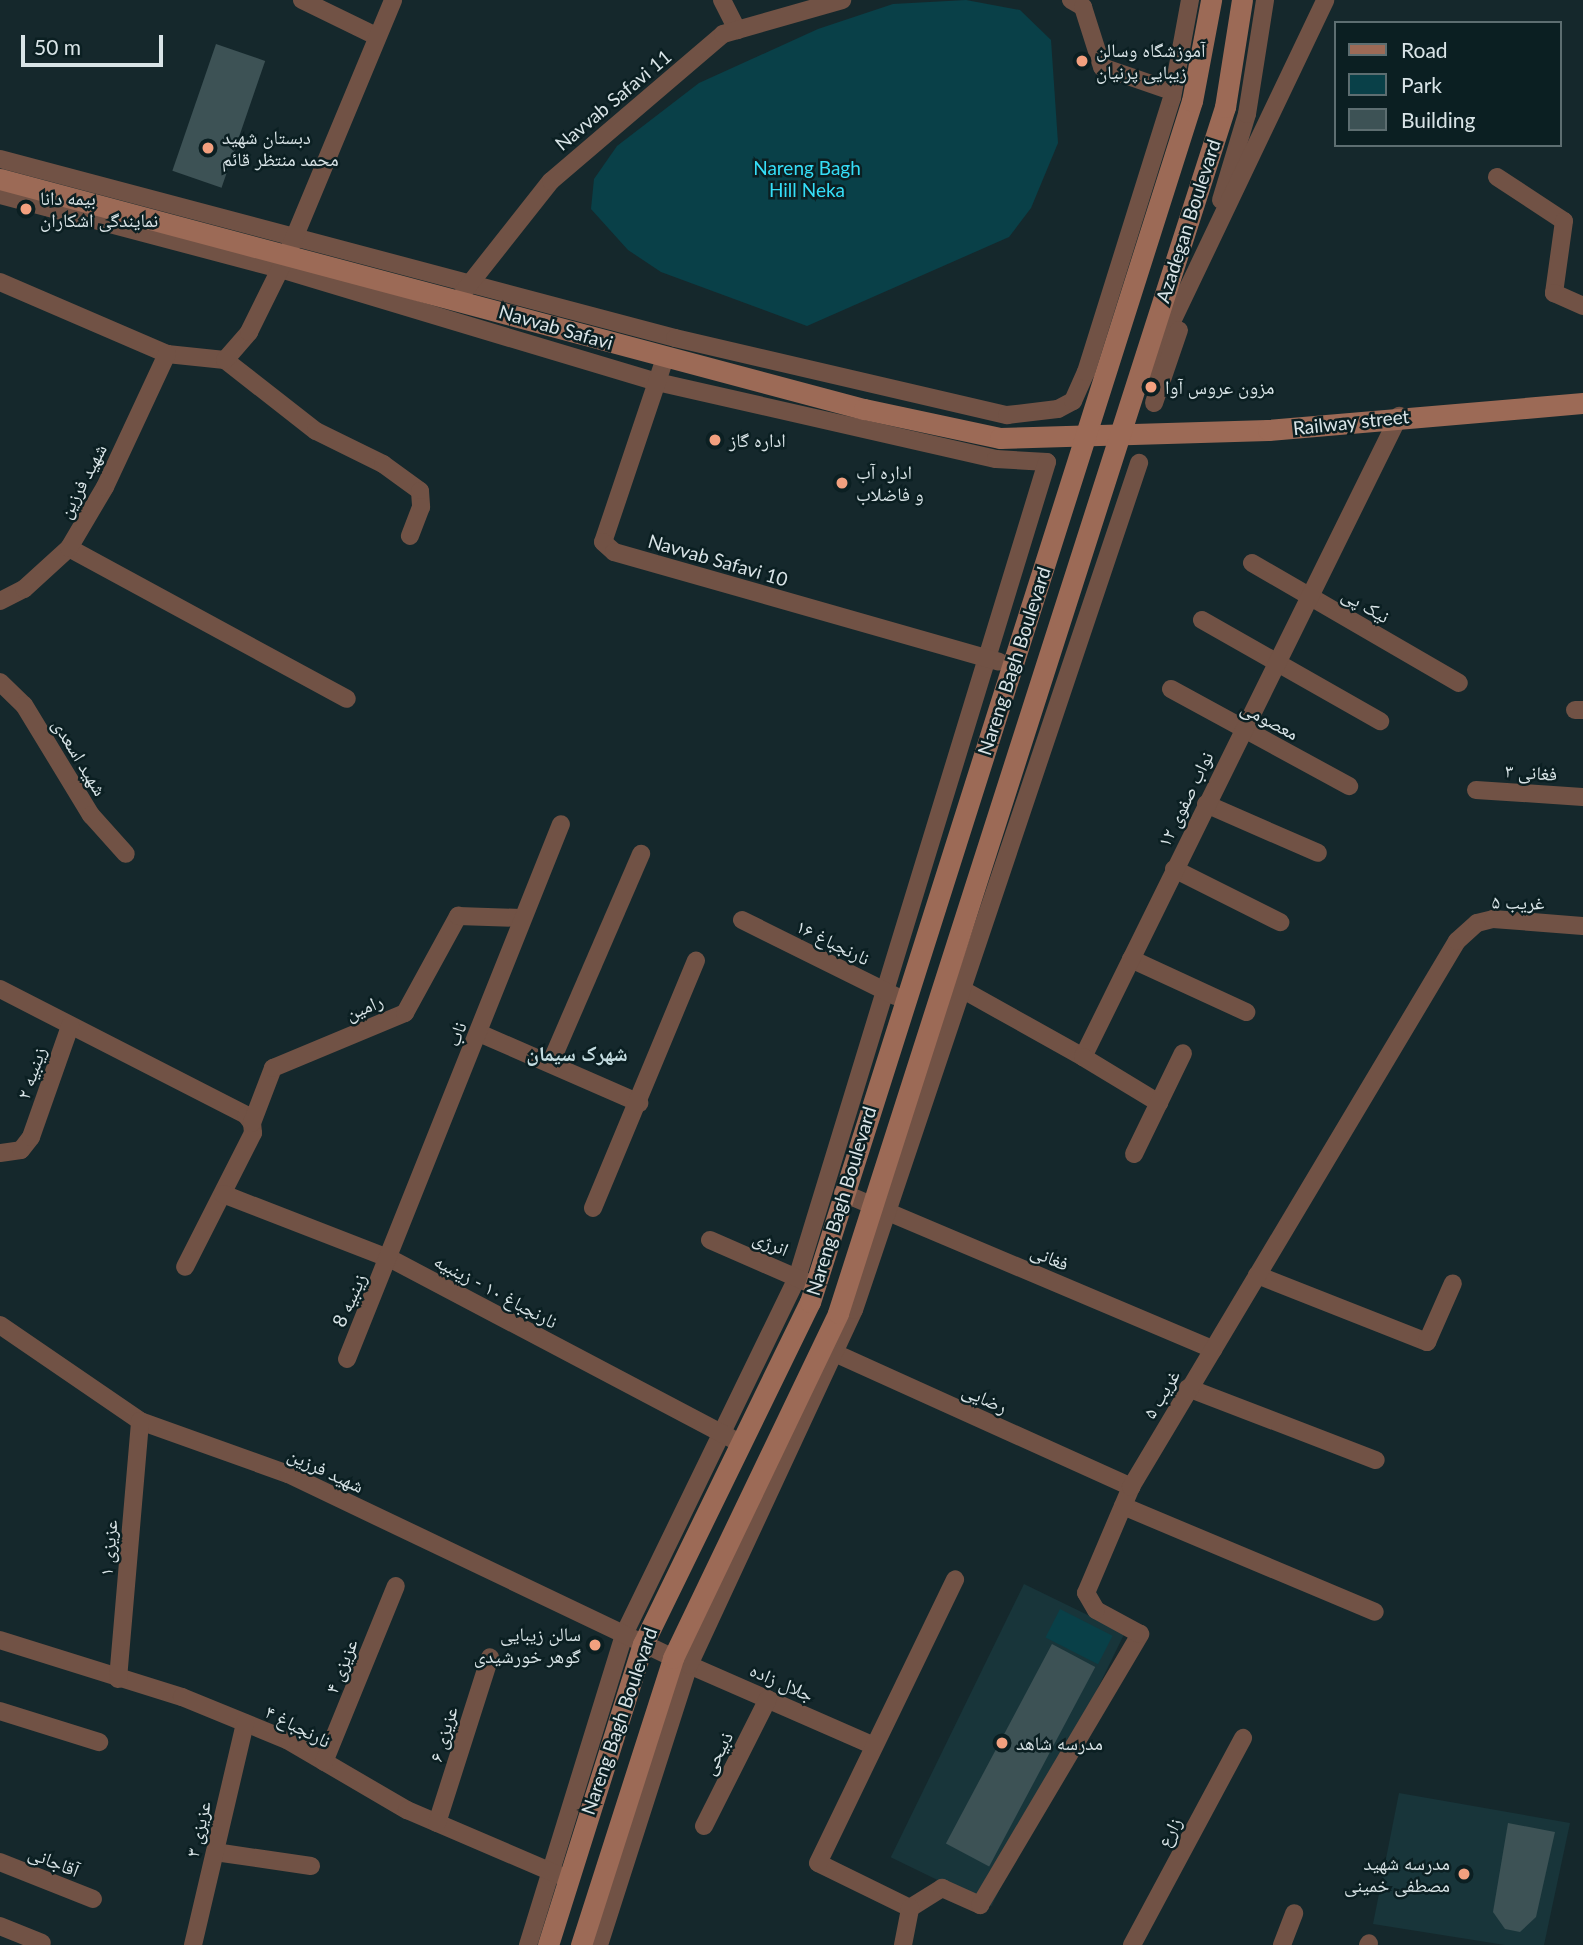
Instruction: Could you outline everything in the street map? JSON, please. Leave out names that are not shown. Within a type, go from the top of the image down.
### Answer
[{"type":"main road","name":"Azadegan Boulevard","points":[[1085,437],[1192,102],[1211,0]]},
{"type":"main road","name":"Azadegan Boulevard","points":[[1118,438],[1225,107],[1242,0]]},
{"type":"main road","name":"Navvab Safavi","points":[[0,178],[287,254],[463,291],[666,358],[1000,438],[1118,438]]},
{"type":"main road","name":"Railway street","points":[[1118,438],[1583,403]]},
{"type":"main road","name":"Nareng Bagh Boulevard","points":[[548,1945],[559,1875],[634,1639],[733,1439],[806,1281],[842,1193],[895,996],[1013,666],[1085,437]]},
{"type":"main road","name":"Nareng Bagh Boulevard","points":[[581,1945],[681,1661],[830,1351],[950,982],[1118,438]]},
{"type":"street","points":[[302,0],[376,36]]},
{"type":"street","points":[[225,360],[249,332],[287,254],[393,0]]},
{"type":"street","points":[[722,0],[737,30]]},
{"type":"street","name":"Navvab Safavi 11","points":[[463,291],[551,181],[723,34],[842,0]]},
{"type":"street","points":[[1072,0],[1089,20],[1102,67],[1163,88]]},
{"type":"street","points":[[463,291],[1007,415],[1058,409],[1073,401],[1086,372],[1172,97],[1190,0]]},
{"type":"street","points":[[1154,403],[1205,254],[1247,114],[1265,0]]},
{"type":"street","points":[[1133,394],[1205,254],[1325,0]]},
{"type":"street","points":[[0,159],[287,254],[657,382],[996,459],[1047,462],[895,996],[806,1281]]},
{"type":"street","points":[[1497,177],[1564,221],[1554,293],[1583,306]]},
{"type":"street","points":[[0,195],[287,254]]},
{"type":"street","points":[[0,282],[167,354],[225,360],[316,431],[383,464],[420,491],[421,507],[410,536]]},
{"type":"street","name":"شهید فرزین","points":[[0,601],[24,589],[69,548],[105,487],[167,354]]},
{"type":"street","name":"Navvab Safavi 10","points":[[666,358],[603,542],[614,552],[1013,666]]},
{"type":"street","name":"نواب صفوی ۱۲","points":[[1083,1057],[1307,596],[1399,416]]},
{"type":"street","points":[[1139,463],[950,982],[1159,1103]]},
{"type":"street","points":[[69,548],[347,699]]},
{"type":"street","name":"نیک پی","points":[[1252,563],[1459,683]]},
{"type":"street","points":[[1202,620],[1380,721]]},
{"type":"street","name":"شهید اسعدی","points":[[0,682],[24,705],[91,815],[126,854]]},
{"type":"street","name":"معصومی","points":[[1171,689],[1349,786]]},
{"type":"street","name":"فغانی ۳","points":[[1476,790],[1583,797]]},
{"type":"street","points":[[1206,804],[1318,853]]},
{"type":"street","name":"ناب","points":[[391,1259],[480,1033],[520,918],[561,824]]},
{"type":"street","points":[[551,1062],[641,854]]},
{"type":"street","points":[[1174,869],[1280,922]]},
{"type":"street","name":"رامین","points":[[252,1123],[273,1068],[405,1013],[458,916],[520,918]]},
{"type":"street","name":"غریب ۵","points":[[910,1908],[942,1888],[980,1905],[1140,1634],[1096,1610],[1086,1593],[1131,1487],[1457,941],[1478,923],[1493,919],[1583,926]]},
{"type":"street","name":"نارنجباغ ۱۶","points":[[742,920],[895,996]]},
{"type":"street","points":[[1131,959],[1246,1012]]},
{"type":"street","points":[[593,1208],[696,961]]},
{"type":"street","points":[[0,989],[246,1115],[252,1123],[253,1133],[185,1267]]},
{"type":"street","name":"زینبیه ۲","points":[[0,1153],[21,1150],[31,1137],[70,1026]]},
{"type":"street","points":[[480,1033],[639,1103]]},
{"type":"street","points":[[1134,1154],[1183,1053]]},
{"type":"street","name":"فغانی","points":[[842,1193],[1213,1349]]},
{"type":"street","name":"نارنجباغ ۱۰ - زینبیه","points":[[223,1194],[391,1259],[733,1439]]},
{"type":"street","name":"انرژی","points":[[710,1240],[806,1281]]},
{"type":"street","name":"زینبیه 8","points":[[347,1359],[391,1259]]},
{"type":"street","points":[[1256,1275],[1427,1342],[1453,1283]]},
{"type":"street","name":"شهید فرزین","points":[[0,1325],[140,1421],[288,1474],[681,1661]]},
{"type":"street","name":"رضایی","points":[[830,1351],[1131,1487]]},
{"type":"street","points":[[1188,1388],[1376,1460]]},
{"type":"street","name":"عزیزی ۱","points":[[118,1679],[140,1421]]},
{"type":"street","points":[[1123,1506],[1375,1612]]},
{"type":"street","points":[[903,1945],[910,1908],[818,1863],[955,1579]]},
{"type":"street","name":"عزیزی ۴","points":[[324,1762],[396,1586]]},
{"type":"street","name":"نارنجباغ ۴","points":[[0,1640],[245,1723],[437,1823],[559,1875]]},
{"type":"street","name":"عزیزی ۶","points":[[437,1823],[490,1657]]},
{"type":"street","points":[[599,1945],[681,1661]]},
{"type":"street","name":"جلال زاده","points":[[681,1661],[874,1746]]},
{"type":"street","name":"ذبیحی","points":[[704,1826],[768,1699]]},
{"type":"street","points":[[0,1712],[99,1742]]},
{"type":"street","name":"عزیزی ۳","points":[[193,1945],[245,1723]]},
{"type":"street","name":"زارع","points":[[1132,1945],[1243,1738]]},
{"type":"street","points":[[215,1852],[311,1866]]},
{"type":"street","name":"آقاجانی","points":[[0,1862],[93,1899]]},
{"type":"street","points":[[528,1945],[559,1875]]},
{"type":"street","points":[[1282,1945],[1294,1913]]},
{"type":"street","points":[[0,1926],[42,1943]]},
{"type":"shaded area","name":"مدرسه شاهد","points":[[1024,1584],[1125,1633],[991,1906],[891,1857]]},
{"type":"shaded area","points":[[1399,1793],[1570,1823],[1544,1945],[1505,1945],[1373,1924]]},
{"type":"green space","name":"Nareng Bagh Hill Neka","points":[[966,0],[1020,10],[1051,40],[1058,143],[1031,208],[1009,237],[807,326],[661,272],[628,250],[591,209],[594,179],[617,146],[699,83],[818,29],[893,4]]},
{"type":"green space","points":[[1060,1609],[1113,1636],[1098,1664],[1045,1638]]},
{"type":"building","points":[[216,44],[265,61],[222,188],[172,171]]},
{"type":"building","points":[[1052,1644],[1095,1667],[989,1867],[946,1844]]},
{"type":"building","points":[[1508,1823],[1555,1832],[1536,1917],[1520,1932],[1505,1929],[1493,1912]]},
{"type":"place","name":"آموزشگاه وسالن زیبایی پرنیان","points":[[1082,61]]},
{"type":"place","name":"دبستان شهید محمد منتظر قائم","points":[[208,148]]},
{"type":"place","name":"بیمه دانا نمایندگی اشکاران","points":[[26,209]]},
{"type":"place","name":"مزون عروس آوا","points":[[1151,387]]},
{"type":"place","name":"اداره گاز","points":[[715,440]]},
{"type":"place","name":"اداره آب و فاضلاب","points":[[842,483]]},
{"type":"place","name":"سالن زیبایی گوهر خورشیدی","points":[[595,1645]]},
{"type":"place","name":"مدرسه شاهد","points":[[1002,1743]]},
{"type":"place","name":"مدرسه شهید مصطفی خمینی","points":[[1464,1874]]},
{"type":"district","name":"شهرک سیمان","points":[[577,1053]]}]
